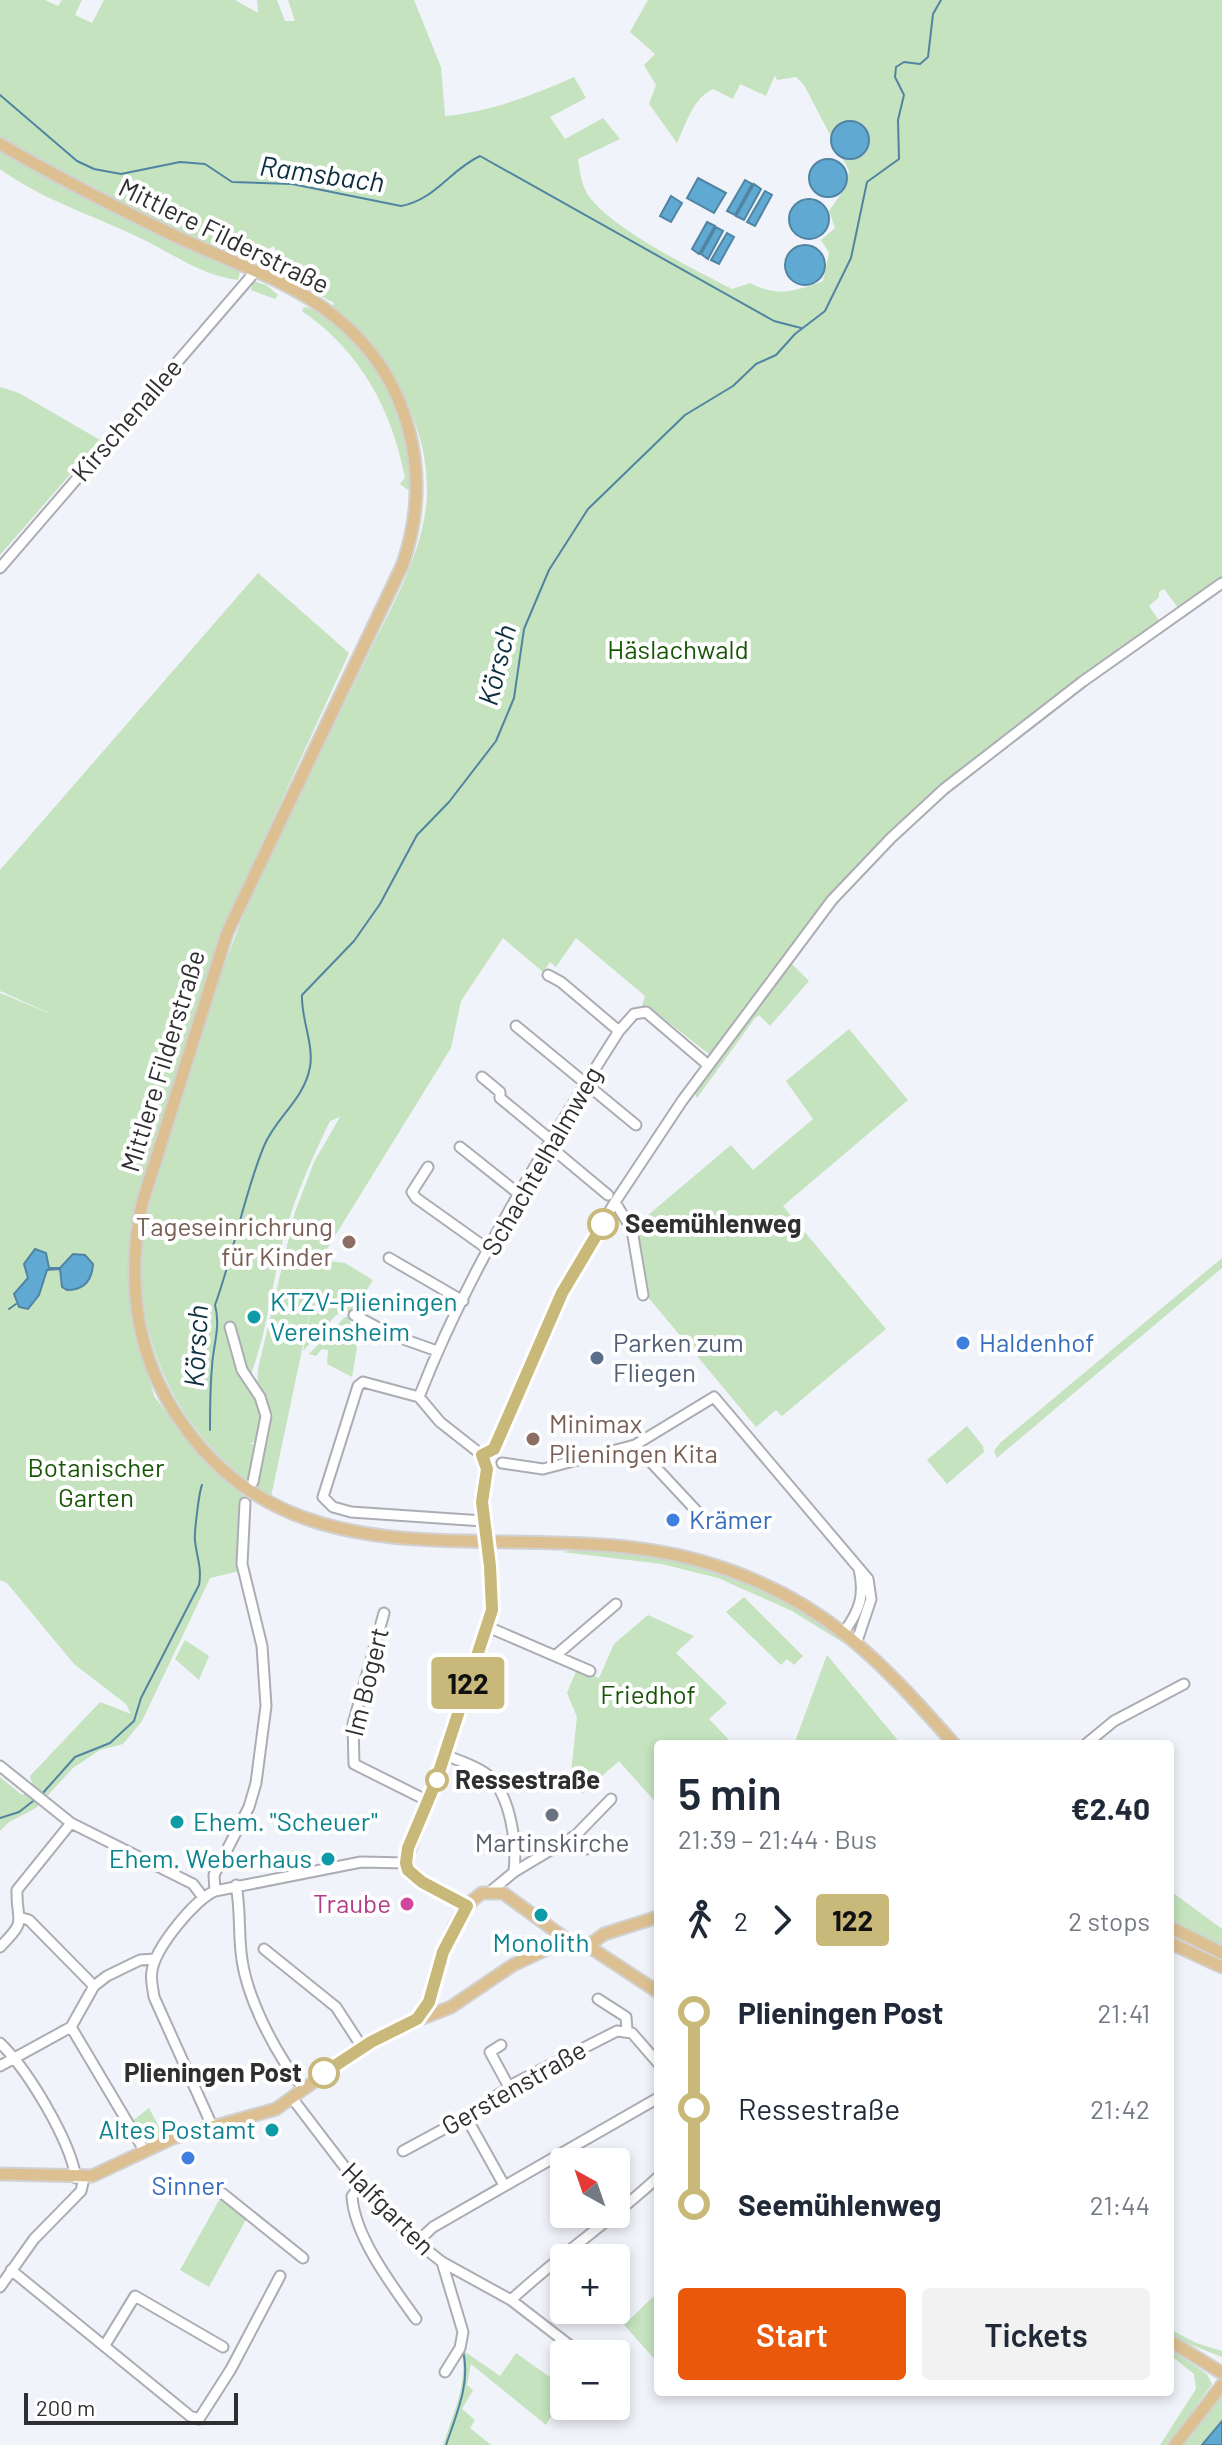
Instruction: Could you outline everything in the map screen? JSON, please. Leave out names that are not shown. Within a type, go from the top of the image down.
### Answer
[{"type":"main road","name":"Mittlere Filderstraße","points":[[0,144],[83,191],[254,273],[333,315],[382,368],[399,398],[412,439],[418,487],[416,511],[402,566],[240,902],[198,1015],[147,1186],[135,1239],[135,1299],[144,1346],[180,1422],[206,1454],[245,1488],[305,1520],[353,1534],[609,1546],[681,1556],[766,1584],[857,1641],[950,1740]]},
{"type":"main road","points":[[417,2019],[429,2002],[443,1952],[467,1906],[479,1895],[499,1888],[557,1940],[588,1946],[654,1989]]},
{"type":"main road","points":[[588,1946],[604,1934],[654,1918]]},
{"type":"main road","points":[[1174,1931],[1222,1953]]},
{"type":"main road","points":[[0,2174],[80,2178],[173,2138],[266,2113],[362,2047],[417,2019],[442,2011],[557,1940]]},
{"type":"main road","points":[[1174,1945],[1222,1967]]},
{"type":"main road","points":[[429,2002],[442,2011]]},
{"type":"main road","points":[[1174,2343],[1222,2373]]},
{"type":"main road","points":[[1197,2356],[1222,2361]]},
{"type":"main road","points":[[1175,2445],[1222,2385]]},
{"type":"street","name":"Kirschenallee","points":[[0,568],[254,273]]},
{"type":"street","points":[[482,1455],[494,1449],[562,1293],[612,1198],[822,912],[908,821],[1071,690],[1222,583]]},
{"type":"street","points":[[548,975],[561,982],[619,1031],[634,1014],[646,1012],[708,1065]]},
{"type":"street","points":[[516,1026],[636,1125]]},
{"type":"street","name":"Schachtelhalmweg","points":[[419,1397],[437,1351],[519,1194],[619,1031]]},
{"type":"street","points":[[482,1077],[500,1092],[500,1098],[551,1140],[554,1150],[612,1198],[632,1230],[643,1295]]},
{"type":"street","points":[[460,1147],[519,1194]]},
{"type":"street","points":[[428,1167],[412,1192],[416,1198],[489,1250]]},
{"type":"street","points":[[389,1258],[463,1301]]},
{"type":"street","points":[[354,1315],[392,1335],[437,1351]]},
{"type":"street","points":[[230,1327],[238,1362],[260,1397],[266,1416],[253,1482]]},
{"type":"street","points":[[467,1906],[422,1882],[408,1870],[406,1863],[488,1627],[493,1594],[483,1521],[487,1469],[482,1455],[440,1422],[419,1397],[363,1382],[358,1386],[327,1480],[323,1497],[327,1503],[351,1512],[483,1521]]},
{"type":"street","points":[[487,1469],[493,1470],[502,1463],[543,1469],[635,1445],[667,1428],[707,1399],[720,1400],[868,1579],[871,1599],[857,1641]]},
{"type":"street","points":[[635,1445],[705,1520]]},
{"type":"street","points":[[494,1449],[501,1454],[502,1463]]},
{"type":"street","points":[[215,1891],[214,1875],[249,1807],[256,1783],[266,1706],[262,1646],[242,1564],[245,1503]]},
{"type":"street","points":[[844,1632],[858,1611],[863,1593],[858,1566]]},
{"type":"street","points":[[555,1656],[616,1604]]},
{"type":"street","name":"Im Bogert","points":[[384,1613],[353,1724],[354,1764],[428,1801]]},
{"type":"street","points":[[488,1627],[590,1671]]},
{"type":"street","points":[[1091,1740],[1114,1721],[1184,1684]]},
{"type":"street","points":[[445,1755],[490,1777],[510,1817],[516,1852],[514,1872]]},
{"type":"street","points":[[0,1766],[71,1823],[193,1884],[202,1896]]},
{"type":"street","points":[[499,1888],[514,1872],[576,1835],[611,1799]]},
{"type":"street","points":[[0,1947],[17,1931],[22,1918],[17,1890],[71,1823]]},
{"type":"street","points":[[576,1835],[587,1849]]},
{"type":"street","points":[[213,2128],[154,1997],[151,1976],[155,1959],[202,1896],[215,1891],[361,1862],[406,1863]]},
{"type":"street","points":[[236,1885],[241,1911],[242,1962],[247,1978],[282,2061],[303,2088]]},
{"type":"street","points":[[22,1918],[29,1920],[94,1986]]},
{"type":"street","points":[[264,1949],[336,2007],[362,2047]]},
{"type":"street","points":[[0,2066],[71,2027],[94,1986],[140,1960],[155,1959]]},
{"type":"street","points":[[598,1999],[626,2017],[627,2030],[654,2059]]},
{"type":"street","points":[[71,2027],[144,2150]]},
{"type":"street","name":"Gerstenstraße","points":[[403,2151],[466,2117],[509,2087],[617,2031],[627,2030]]},
{"type":"street","points":[[0,2043],[14,2058],[63,2140],[80,2178],[81,2191],[46,2226],[0,2287]]},
{"type":"street","points":[[501,2045],[490,2052],[509,2087]]},
{"type":"street","name":"Halfgarten","points":[[292,2098],[360,2187],[417,2242],[442,2262],[511,2300],[563,2340]]},
{"type":"street","points":[[417,2242],[433,2227],[504,2185],[654,2103]]},
{"type":"street","points":[[466,2117],[504,2185]]},
{"type":"street","points":[[511,2300],[558,2256],[624,2208],[654,2181]]},
{"type":"street","points":[[360,2187],[352,2196],[358,2218],[384,2274],[416,2319]]},
{"type":"street","points":[[222,2193],[303,2258]]},
{"type":"street","points":[[442,2262],[463,2332],[460,2348],[445,2372]]},
{"type":"street","points":[[11,2270],[194,2418],[203,2416],[280,2276]]},
{"type":"street","points":[[105,2345],[135,2296],[223,2347]]},
{"type":"green space","name":"Häslachwald","points":[[0,0],[45,0],[58,6],[62,0],[82,0],[75,15],[92,23],[104,0],[235,0],[258,13],[257,0],[277,0],[285,21],[295,21],[288,0],[414,0],[441,67],[445,116],[511,102],[574,77],[586,98],[550,117],[565,139],[603,118],[620,139],[578,159],[586,191],[599,208],[634,235],[732,289],[750,283],[778,292],[823,281],[829,253],[821,240],[835,228],[829,211],[847,185],[849,171],[804,85],[796,77],[777,80],[775,75],[766,96],[740,84],[733,99],[713,89],[695,105],[677,143],[649,104],[656,85],[644,65],[655,54],[630,32],[648,0],[1222,0],[1222,579],[1179,609],[1164,589],[1159,592],[1159,597],[1149,606],[1160,622],[947,783],[817,914],[710,1055],[653,1010],[642,1006],[645,996],[576,938],[556,967],[550,962],[543,972],[503,938],[461,1001],[451,1048],[322,1257],[321,1260],[345,1263],[373,1280],[354,1311],[336,1315],[303,1351],[314,1293],[271,1497],[255,1485],[273,1414],[268,1414],[257,1385],[258,1369],[295,1212],[314,1162],[340,1117],[330,1121],[299,1192],[284,1236],[257,1357],[251,1374],[245,1372],[263,1416],[258,1442],[250,1443],[257,1446],[247,1480],[221,1458],[199,1433],[165,1377],[145,1314],[141,1280],[142,1236],[184,1081],[188,1082],[233,941],[268,860],[398,595],[415,553],[425,510],[425,462],[419,436],[399,388],[368,345],[332,306],[334,303],[265,265],[280,248],[276,251],[274,246],[258,255],[260,262],[256,267],[140,215],[0,139]]},
{"type":"green space","points":[[0,151],[70,191],[240,272],[238,280],[199,268],[32,189],[0,169]]},
{"type":"green space","points":[[253,281],[266,285],[278,295],[275,299],[251,290]]},
{"type":"green space","points":[[304,307],[323,314],[340,327],[376,371],[394,407],[406,446],[413,488],[408,490],[400,484],[405,478],[392,428],[370,384],[341,344],[302,311]]},
{"type":"green space","points":[[0,387],[19,393],[100,440],[0,555]]},
{"type":"green space","name":"Botanischer Garten","points":[[258,573],[349,653],[237,898],[206,977],[135,1212],[129,1261],[131,1309],[154,1396],[195,1451],[248,1500],[241,1508],[240,1571],[210,1578],[142,1721],[123,1744],[100,1750],[73,1768],[36,1808],[9,1822],[0,1831],[0,1777],[22,1795],[34,1790],[30,1776],[100,1702],[131,1714],[126,1704],[74,1664],[7,1583],[0,1580],[0,993],[56,1016],[0,991],[0,870]]},
{"type":"green space","points":[[790,962],[809,981],[770,1026],[759,1015],[755,1018],[697,1098],[694,1092]]},
{"type":"green space","points":[[849,1029],[908,1100],[783,1206],[886,1329],[782,1416],[776,1410],[756,1427],[648,1297],[635,1226],[731,1145],[753,1170],[813,1119],[786,1081]]},
{"type":"green space","points":[[1222,1258],[1222,1268],[997,1458],[994,1451],[1000,1443]]},
{"type":"green space","points":[[345,1317],[350,1317],[357,1348],[352,1377],[327,1364],[328,1350],[322,1349],[316,1356],[309,1354]]},
{"type":"green space","points":[[967,1426],[983,1446],[984,1452],[947,1484],[927,1460]]},
{"type":"green space","points":[[578,1550],[665,1558],[716,1571],[812,1616],[855,1650],[792,1611],[718,1578],[662,1564],[562,1552]]},
{"type":"green space","points":[[744,1597],[803,1656],[794,1665],[787,1659],[781,1665],[726,1612]]},
{"type":"green space","name":"Friedhof","points":[[648,1615],[694,1636],[676,1653],[727,1703],[709,1719],[729,1740],[654,1740],[654,1800],[619,1761],[582,1794],[570,1782],[577,1717],[567,1693],[577,1669],[599,1678],[614,1644]]},
{"type":"green space","points":[[185,1640],[209,1656],[199,1680],[175,1659]]},
{"type":"green space","points":[[827,1655],[898,1740],[795,1740]]},
{"type":"green space","points":[[1174,1893],[1222,1929],[1222,1948],[1174,1925]]},
{"type":"green space","points":[[149,2108],[163,2135],[146,2141],[131,2122]]},
{"type":"green space","points":[[222,2195],[248,2216],[209,2287],[180,2270]]},
{"type":"green space","points":[[654,2296],[654,2359],[624,2325],[630,2324],[630,2319]]},
{"type":"green space","points":[[1174,2331],[1196,2343],[1222,2351],[1222,2357],[1174,2338]]},
{"type":"green space","points":[[461,2349],[500,2376],[516,2353],[550,2377],[550,2418],[546,2425],[471,2364],[467,2385],[473,2390],[462,2409],[475,2420],[470,2428],[491,2445],[443,2445],[461,2386]]},
{"type":"green space","points":[[1174,2352],[1207,2374],[1212,2384],[1168,2445],[1160,2445],[1196,2389],[1194,2374],[1174,2358]]},
{"type":"green space","points":[[1222,2395],[1222,2445],[1182,2445]]},
{"type":"water","points":[[850,121],[863,127],[869,140],[863,153],[850,159],[837,153],[831,140],[837,127]]},
{"type":"water","points":[[828,159],[841,165],[847,178],[841,191],[828,197],[815,191],[809,178],[815,165]]},
{"type":"water","points":[[698,178],[726,193],[714,213],[687,198]]},
{"type":"water","points":[[745,180],[752,184],[735,215],[727,211]]},
{"type":"water","points":[[754,184],[761,189],[744,220],[736,216]]},
{"type":"water","points":[[765,191],[772,195],[755,226],[747,222]]},
{"type":"water","points":[[671,196],[682,203],[671,222],[660,216]]},
{"type":"water","points":[[809,199],[823,205],[829,219],[823,233],[809,239],[795,233],[789,219],[795,205]]},
{"type":"water","points":[[707,222],[715,226],[699,254],[692,249]]},
{"type":"water","points":[[716,227],[723,231],[708,259],[701,254]]},
{"type":"water","points":[[727,233],[734,237],[719,264],[711,260]]},
{"type":"water","points":[[805,245],[819,251],[825,265],[819,279],[805,285],[791,279],[785,265],[791,251]]},
{"type":"water","points":[[35,1249],[46,1253],[49,1268],[60,1268],[73,1254],[85,1255],[93,1264],[89,1280],[78,1288],[67,1290],[62,1287],[60,1269],[47,1270],[39,1295],[28,1309],[19,1307],[14,1294],[28,1278],[24,1264]]},
{"type":"water","points":[[1222,2421],[1222,2445],[1202,2445]]},
{"type":"waterway","name":"Körsch","points":[[210,1430],[211,1375],[217,1328],[215,1305],[264,1146],[302,1089],[310,1067],[302,995],[354,941],[380,904],[417,835],[449,802],[496,741],[514,698],[524,629],[549,570],[588,509],[685,415],[733,386],[756,364],[776,355],[795,334],[825,311],[851,258],[867,182],[899,159],[898,120],[904,95],[895,77],[896,67],[904,62],[920,64],[928,57],[933,14],[941,0]]},
{"type":"waterway","name":"Ramsbach","points":[[0,95],[77,161],[94,169],[121,174],[180,162],[205,164],[232,182],[292,184],[401,206],[424,197],[480,156],[774,321],[801,328]]},
{"type":"waterway","points":[[9,1309],[16,1304]]},
{"type":"waterway","name":"Körsch","points":[[42,1794],[75,1757],[110,1743],[134,1721],[141,1698],[199,1585],[200,1568],[195,1537],[202,1485]]},
{"type":"waterway","name":"Körsch","points":[[0,1818],[19,1812],[37,1798]]},
{"type":"waterway","points":[[448,2299],[459,2335]]},
{"type":"waterway","points":[[446,2445],[464,2387],[463,2351]]},
{"type":"bus line","name":"122","points":[[324,2073],[362,2047],[417,2019],[429,2002],[443,1952],[467,1906],[422,1882],[408,1870],[406,1857],[435,1784],[492,1610],[493,1594],[482,1502],[487,1469],[481,1460],[485,1451],[494,1449],[562,1293],[603,1224]]},
{"type":"place","name":"Seemühlenweg","points":[[603,1224]]},
{"type":"place","name":"Tageseinrichrung für Kinder","points":[[349,1242]]},
{"type":"place","name":"KTZV-Plieningen Vereinsheim","points":[[254,1317]]},
{"type":"place","name":"Haldenhof","points":[[963,1343]]},
{"type":"place","name":"Parken zum Fliegen","points":[[597,1358]]},
{"type":"place","name":"Minimax Plieningen Kita","points":[[533,1439]]},
{"type":"place","name":"Krämer","points":[[673,1520]]},
{"type":"place","name":"Ressestraße","points":[[437,1780]]},
{"type":"place","name":"Martinskirche","points":[[552,1815]]},
{"type":"place","name":"Ehem. \"Scheuer\"","points":[[177,1822]]},
{"type":"place","name":"Ehem. Weberhaus","points":[[328,1859]]},
{"type":"place","name":"Traube","points":[[407,1904]]},
{"type":"place","name":"Monolith","points":[[541,1915]]},
{"type":"place","name":"Plieningen Post","points":[[324,2073]]},
{"type":"place","name":"Altes Postamt","points":[[272,2130]]},
{"type":"place","name":"Sinner","points":[[188,2158]]}]
